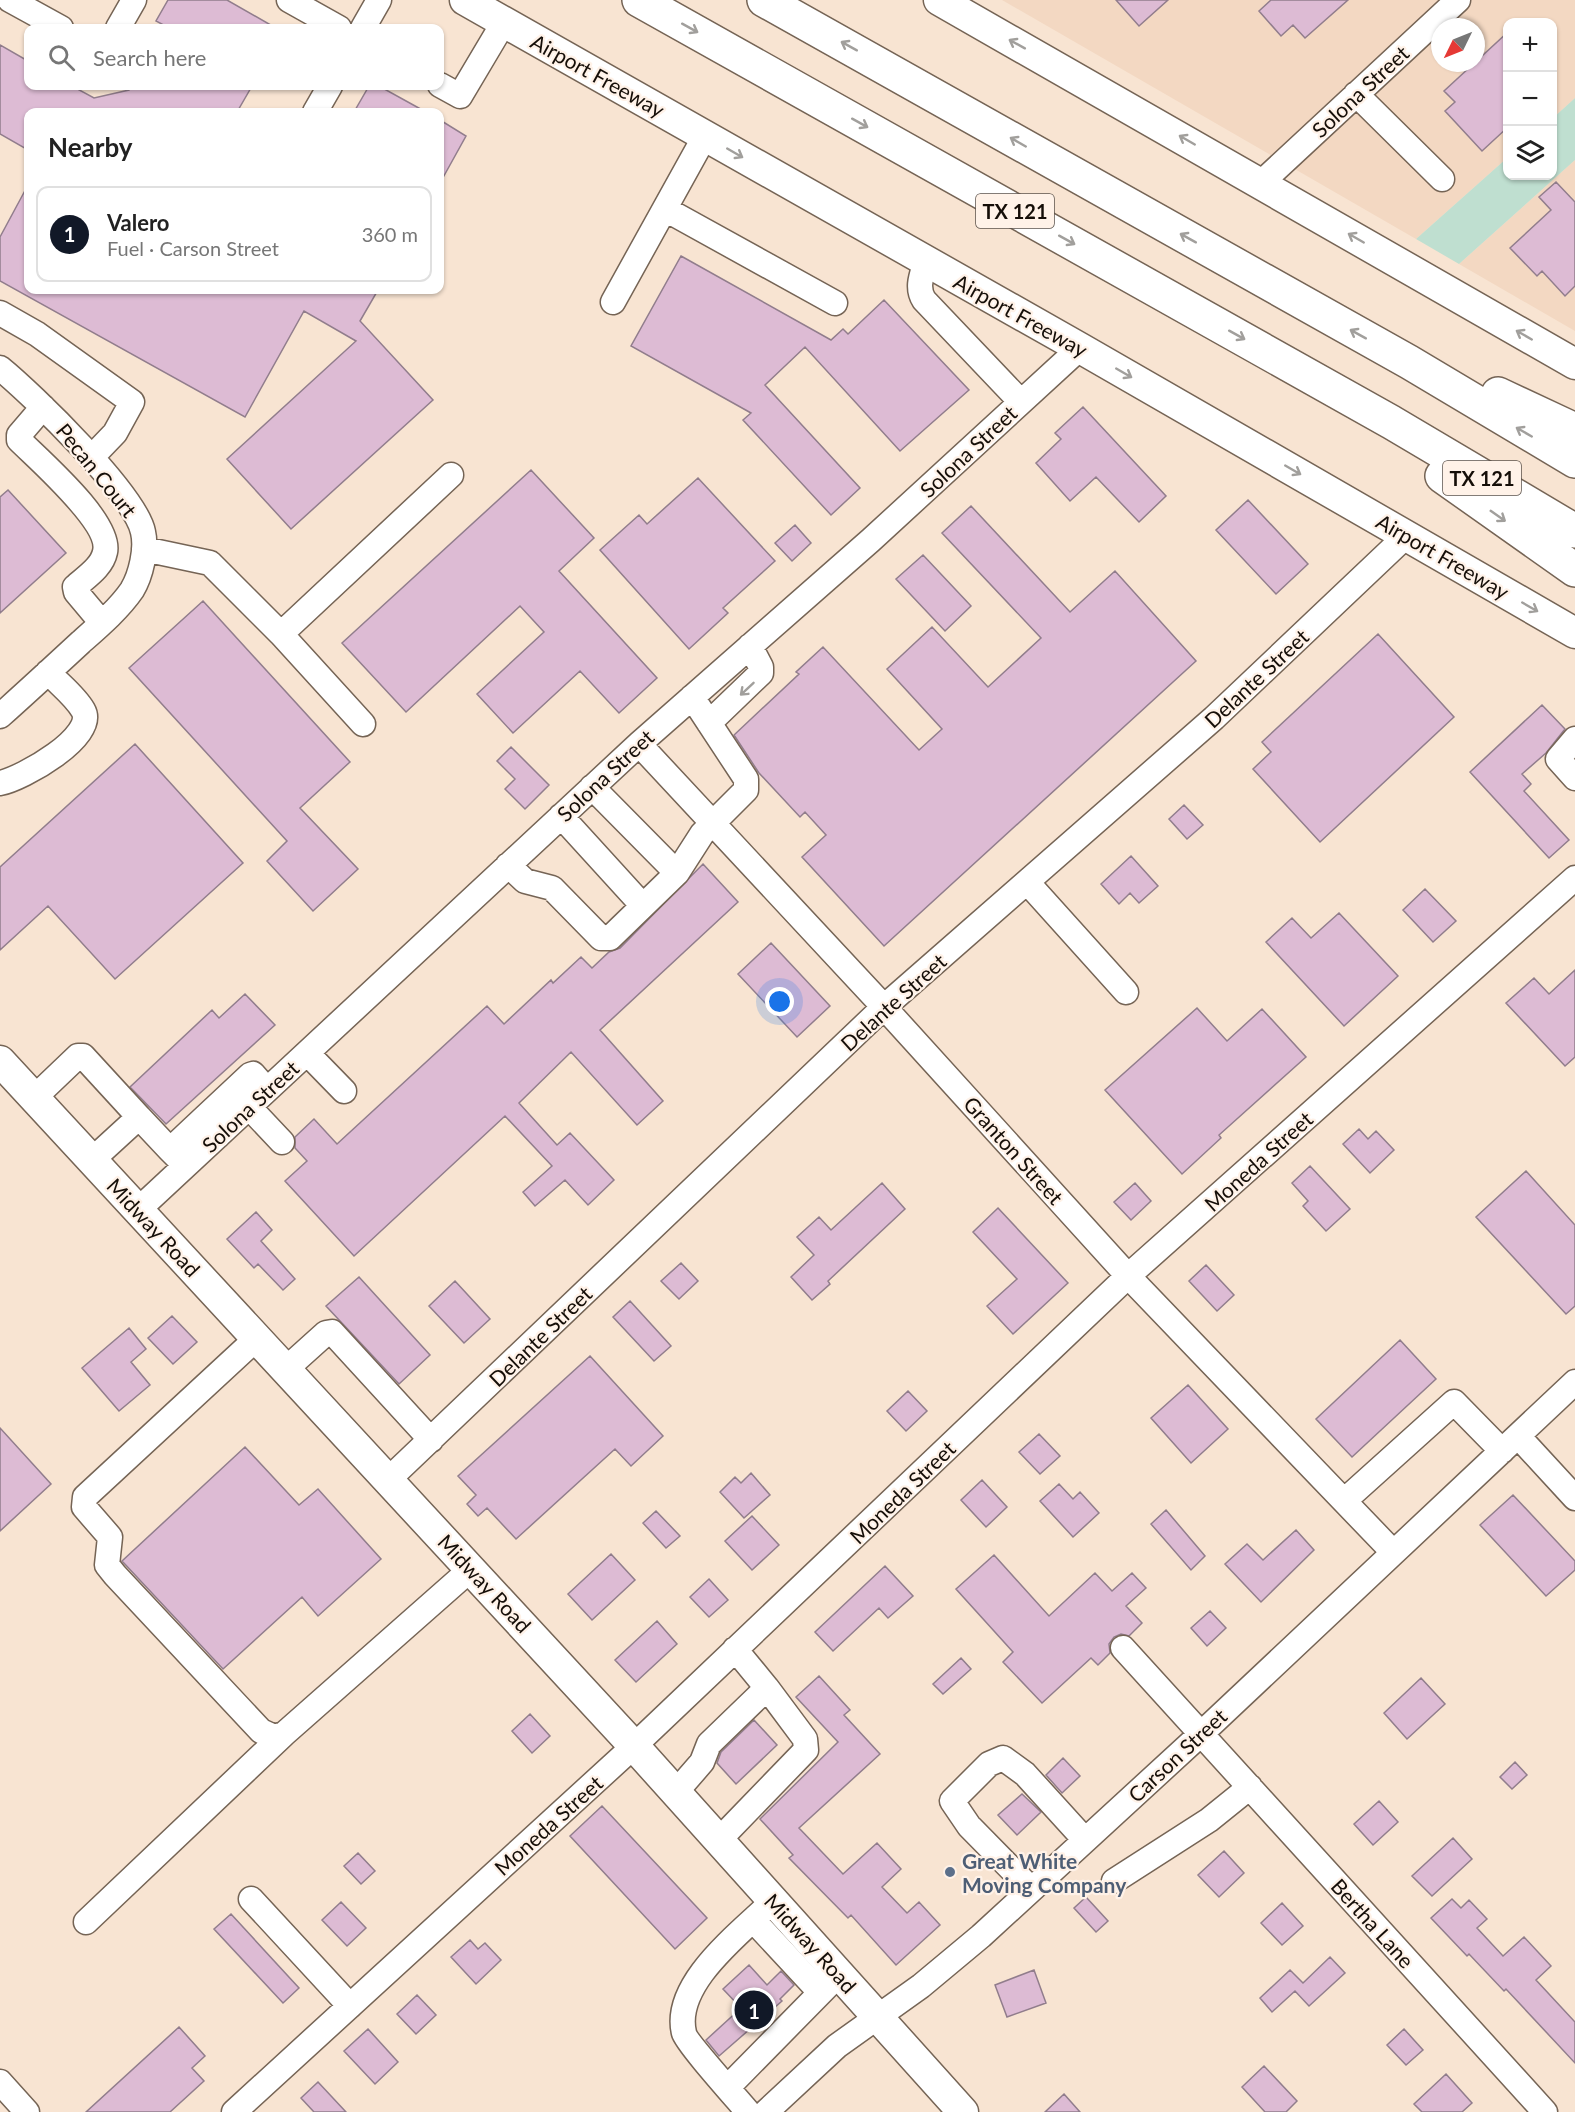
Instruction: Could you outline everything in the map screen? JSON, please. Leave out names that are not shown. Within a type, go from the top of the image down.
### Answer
[{"type":"highway","name":"TX 121","points":[[639,0],[1392,422],[1575,531]]},
{"type":"highway","name":"TX 121","points":[[764,0],[1409,362],[1575,461]]},
{"type":"highway","points":[[1409,362],[1477,385],[1575,430]]},
{"type":"highway","points":[[1392,422],[1437,473],[1575,570]]},
{"type":"main road","name":"Airport Freeway","points":[[465,0],[1080,348],[1575,633]]},
{"type":"main road","points":[[939,0],[1575,364]]},
{"type":"main road","name":"Midway Road","points":[[0,1061],[676,1792],[719,1840],[764,1911],[830,1983],[877,2017],[963,2112]]},
{"type":"street","points":[[10,0],[55,24]]},
{"type":"street","points":[[120,24],[134,0]]},
{"type":"street","points":[[289,0],[332,24]]},
{"type":"street","points":[[365,24],[379,0]]},
{"type":"street","name":"Solona Street","points":[[1261,183],[1458,0]]},
{"type":"street","points":[[444,87],[460,96],[504,22]]},
{"type":"street","points":[[317,108],[328,90]]},
{"type":"street","points":[[1356,94],[1442,179]]},
{"type":"street","points":[[613,302],[705,136]]},
{"type":"street","points":[[665,209],[836,303]]},
{"type":"street","points":[[926,261],[919,284],[919,292],[924,300],[1021,402]]},
{"type":"street","points":[[0,313],[37,334],[132,402],[116,433],[91,458]]},
{"type":"street","name":"Solona Street","points":[[138,1210],[178,1158],[211,1127],[249,1107],[639,744],[872,540],[1080,348]]},
{"type":"street","name":"Pecan Court","points":[[0,368],[43,407],[91,458],[133,508],[143,531],[144,549],[132,590],[102,623],[0,716]]},
{"type":"street","points":[[43,407],[19,435],[19,440],[81,503],[105,537],[105,552],[98,566],[75,587],[76,592],[102,623]]},
{"type":"street","points":[[281,634],[451,475]]},
{"type":"street","name":"Delante Street","points":[[389,1479],[884,1007],[1214,718],[1407,535]]},
{"type":"street","points":[[144,549],[210,563],[281,634],[363,724]]},
{"type":"street","points":[[709,723],[761,674],[761,667],[750,646]]},
{"type":"street","points":[[0,783],[32,770],[79,736],[86,723],[84,710],[48,672]]},
{"type":"street","points":[[508,865],[525,881],[552,888],[601,938],[610,938],[677,873],[694,843],[744,794],[748,785],[692,697]]},
{"type":"street","points":[[1575,739],[1558,759],[1575,778]]},
{"type":"street","name":"Granton Street","points":[[639,744],[884,1007],[1128,1276],[1393,1552]]},
{"type":"street","points":[[592,787],[677,873]]},
{"type":"street","points":[[561,816],[643,906]]},
{"type":"street","name":"Moneda Street","points":[[234,2112],[634,1746],[1128,1276],[1575,878]]},
{"type":"street","points":[[1028,882],[1126,992]]},
{"type":"street","points":[[307,1053],[344,1091]]},
{"type":"street","points":[[34,1098],[78,1056],[83,1056],[178,1158]]},
{"type":"street","points":[[211,1127],[250,1075],[253,1074],[267,1090]]},
{"type":"street","points":[[249,1107],[282,1142]]},
{"type":"street","points":[[92,1160],[139,1117]]},
{"type":"street","points":[[286,1369],[326,1333],[332,1332],[431,1440]]},
{"type":"street","points":[[257,1338],[85,1497],[84,1507],[110,1537],[107,1565],[115,1575],[261,1731],[274,1737],[284,1734]]},
{"type":"street","name":"Carson Street","points":[[766,2112],[821,2059],[921,1986],[1031,1889],[1202,1733],[1575,1382]]},
{"type":"street","points":[[1344,1501],[1454,1402],[1510,1443],[1575,1498]]},
{"type":"street","points":[[86,1922],[284,1734],[471,1569]]},
{"type":"street","name":"Bertha Lane","points":[[1123,1648],[1545,2112]]},
{"type":"street","points":[[719,1840],[806,1750],[805,1739],[735,1650]]},
{"type":"street","points":[[676,1792],[702,1762],[709,1744],[767,1688]]},
{"type":"street","points":[[1031,1889],[969,1826],[952,1801],[989,1764],[1003,1758],[1025,1774],[1085,1840]]},
{"type":"street","points":[[1114,1881],[1209,1820],[1250,1787]]},
{"type":"street","points":[[251,1899],[350,2006]]},
{"type":"street","points":[[748,2112],[684,2035],[684,2007],[698,1976],[764,1911]]},
{"type":"street","points":[[728,2087],[830,1983]]},
{"type":"street","points":[[0,2082],[27,2112]]},
{"type":"shaded area","points":[[1002,0],[1575,0],[1575,98],[1557,114],[1557,18],[1503,18],[1503,162],[1416,239]]},
{"type":"shaded area","points":[[1575,160],[1575,331],[1459,264],[1553,180],[1557,180],[1557,176]]},
{"type":"green space","points":[[1575,98],[1575,160],[1557,176],[1557,126],[1557,114]]},
{"type":"green space","points":[[1503,162],[1503,180],[1553,180],[1459,264],[1416,239]]},
{"type":"building","points":[[168,0],[227,0],[269,24],[162,24],[156,21]]},
{"type":"building","points":[[1116,0],[1168,0],[1139,26]]},
{"type":"building","points":[[1271,0],[1348,0],[1305,38],[1293,25],[1281,36],[1259,11]]},
{"type":"building","points":[[1503,37],[1503,132],[1482,151],[1445,111],[1455,102],[1444,91],[1465,72],[1485,72],[1485,53]]},
{"type":"building","points":[[0,45],[24,59],[24,90],[79,90],[94,98],[129,90],[250,90],[239,108],[24,108],[24,148],[0,134]]},
{"type":"building","points":[[367,90],[386,90],[419,108],[356,108]]},
{"type":"building","points":[[444,122],[466,136],[444,176]]},
{"type":"building","points":[[1556,182],[1575,202],[1575,286],[1565,296],[1542,271],[1537,276],[1510,248],[1551,210],[1539,197]]},
{"type":"building","points":[[24,192],[24,294],[376,294],[360,321],[433,400],[291,529],[227,459],[356,341],[304,311],[245,417],[0,281],[0,237]]},
{"type":"building","points":[[681,256],[831,340],[843,329],[848,334],[884,300],[969,390],[900,451],[805,347],[765,385],[860,488],[831,515],[743,420],[751,413],[631,346]]},
{"type":"building","points":[[1083,407],[1166,496],[1139,522],[1096,477],[1070,501],[1036,463],[1061,439],[1055,433]]},
{"type":"building","points":[[531,470],[594,538],[559,571],[657,678],[619,713],[580,671],[513,733],[477,694],[544,632],[520,606],[406,712],[342,643]]},
{"type":"building","points":[[698,478],[775,561],[723,608],[728,613],[689,649],[600,550],[639,515],[647,524]]},
{"type":"building","points":[[8,490],[66,553],[0,613],[0,497]]},
{"type":"building","points":[[1248,500],[1308,564],[1276,594],[1216,530]]},
{"type":"building","points":[[971,506],[1070,612],[1115,571],[1196,661],[884,946],[802,857],[826,835],[805,812],[800,817],[759,773],[734,735],[799,674],[796,672],[823,647],[919,750],[942,729],[887,669],[932,627],[988,687],[1041,638],[942,533]]},
{"type":"building","points":[[795,525],[811,543],[792,561],[775,543]]},
{"type":"building","points":[[923,555],[971,606],[945,631],[896,579]]},
{"type":"building","points":[[203,601],[350,762],[300,808],[358,869],[313,911],[267,861],[287,841],[129,668]]},
{"type":"building","points":[[1378,634],[1454,717],[1320,842],[1253,769],[1271,752],[1262,742]]},
{"type":"building","points":[[1542,705],[1565,729],[1546,753],[1522,774],[1531,784],[1524,791],[1569,840],[1549,858],[1470,772]]},
{"type":"building","points":[[135,744],[243,863],[115,979],[48,906],[0,950],[0,867]]},
{"type":"building","points":[[511,747],[549,785],[525,809],[505,789],[515,779],[497,761]]},
{"type":"building","points":[[1184,805],[1203,825],[1187,839],[1169,819]]},
{"type":"building","points":[[1131,856],[1158,886],[1139,903],[1130,893],[1119,904],[1101,884]]},
{"type":"building","points":[[703,864],[738,902],[600,1030],[663,1101],[637,1125],[571,1052],[519,1103],[557,1145],[570,1133],[614,1180],[588,1205],[565,1180],[535,1206],[523,1192],[552,1166],[505,1116],[354,1256],[285,1181],[307,1161],[295,1148],[295,1137],[314,1119],[337,1144],[487,1006],[504,1024],[551,980],[553,983],[581,957],[592,968],[609,952],[620,948]]},
{"type":"building","points":[[1425,889],[1456,921],[1433,942],[1403,910]]},
{"type":"building","points":[[1339,913],[1398,976],[1344,1026],[1266,942],[1292,918],[1311,938]]},
{"type":"building","points":[[771,943],[830,1006],[797,1037],[738,974]]},
{"type":"building","points":[[1575,970],[1575,1057],[1565,1066],[1506,1003],[1534,978],[1549,994]]},
{"type":"building","points":[[245,994],[275,1025],[166,1124],[130,1087],[212,1010],[219,1018]]},
{"type":"building","points":[[1197,1008],[1227,1041],[1262,1009],[1306,1057],[1219,1135],[1221,1138],[1182,1174],[1105,1090]]},
{"type":"building","points":[[1359,1129],[1368,1139],[1376,1131],[1394,1150],[1370,1173],[1343,1144]]},
{"type":"building","points":[[1310,1166],[1350,1209],[1326,1231],[1303,1206],[1308,1201],[1292,1183]]},
{"type":"building","points":[[1526,1171],[1575,1225],[1575,1306],[1566,1314],[1476,1217]]},
{"type":"building","points":[[882,1183],[905,1209],[828,1281],[830,1284],[812,1300],[791,1277],[814,1255],[797,1237],[819,1217],[831,1230]]},
{"type":"building","points":[[1135,1183],[1151,1201],[1131,1220],[1114,1202]]},
{"type":"building","points":[[998,1208],[1068,1283],[1013,1334],[987,1306],[1017,1279],[973,1232]]},
{"type":"building","points":[[256,1212],[272,1230],[261,1241],[295,1279],[283,1290],[258,1264],[254,1268],[227,1239]]},
{"type":"building","points":[[681,1263],[698,1281],[679,1299],[661,1281]]},
{"type":"building","points":[[1206,1265],[1234,1295],[1217,1311],[1189,1281]]},
{"type":"building","points":[[359,1277],[430,1355],[399,1384],[326,1306]]},
{"type":"building","points":[[455,1281],[490,1319],[464,1343],[429,1306]]},
{"type":"building","points":[[630,1301],[671,1346],[654,1361],[613,1317]]},
{"type":"building","points":[[172,1316],[197,1342],[173,1364],[148,1338]]},
{"type":"building","points":[[129,1328],[146,1349],[131,1362],[150,1385],[119,1411],[82,1368]]},
{"type":"building","points":[[1400,1340],[1436,1379],[1352,1457],[1316,1419]]},
{"type":"building","points":[[590,1356],[663,1436],[631,1466],[615,1449],[516,1539],[487,1508],[478,1516],[467,1504],[476,1495],[458,1476]]},
{"type":"building","points":[[1188,1385],[1228,1429],[1191,1463],[1151,1418]]},
{"type":"building","points":[[908,1391],[927,1411],[906,1431],[887,1411]]},
{"type":"building","points":[[0,1428],[51,1484],[0,1531]]},
{"type":"building","points":[[1039,1434],[1060,1456],[1040,1474],[1019,1452]]},
{"type":"building","points":[[245,1447],[299,1505],[318,1489],[381,1559],[318,1616],[302,1597],[223,1669],[122,1561]]},
{"type":"building","points":[[751,1473],[770,1495],[744,1518],[720,1492],[735,1477],[741,1483]]},
{"type":"building","points":[[982,1480],[1007,1507],[986,1527],[961,1500]]},
{"type":"building","points":[[1059,1484],[1073,1499],[1080,1492],[1099,1513],[1073,1537],[1040,1501]]},
{"type":"building","points":[[1513,1495],[1575,1561],[1575,1570],[1546,1596],[1480,1525]]},
{"type":"building","points":[[1166,1510],[1205,1556],[1191,1570],[1151,1524]]},
{"type":"building","points":[[656,1511],[680,1536],[666,1548],[643,1523]]},
{"type":"building","points":[[752,1516],[779,1545],[752,1570],[725,1541]]},
{"type":"building","points":[[1296,1530],[1314,1550],[1261,1602],[1225,1564],[1247,1544],[1263,1560]]},
{"type":"building","points":[[611,1554],[635,1580],[592,1620],[568,1594]]},
{"type":"building","points":[[994,1555],[1049,1616],[1095,1573],[1112,1591],[1132,1573],[1146,1588],[1126,1606],[1142,1623],[1129,1636],[1121,1634],[1114,1637],[1109,1644],[1110,1653],[1098,1665],[1091,1658],[1042,1703],[1003,1662],[1013,1652],[956,1589]]},
{"type":"building","points":[[885,1566],[913,1596],[888,1618],[879,1608],[833,1651],[815,1632]]},
{"type":"building","points":[[709,1579],[728,1600],[709,1617],[690,1597]]},
{"type":"building","points":[[1210,1611],[1226,1628],[1207,1646],[1191,1628]]},
{"type":"building","points":[[657,1621],[677,1644],[636,1682],[615,1660]]},
{"type":"building","points":[[961,1658],[971,1669],[943,1694],[933,1684]]},
{"type":"building","points":[[819,1676],[850,1710],[844,1715],[880,1754],[799,1828],[843,1874],[877,1843],[901,1869],[882,1887],[907,1913],[919,1902],[940,1925],[896,1965],[851,1915],[848,1918],[789,1858],[793,1855],[760,1819],[838,1742],[796,1697]]},
{"type":"building","points":[[1421,1678],[1445,1704],[1407,1739],[1384,1713]]},
{"type":"building","points":[[530,1714],[550,1736],[532,1753],[512,1731]]},
{"type":"building","points":[[754,1720],[777,1745],[736,1784],[717,1763],[721,1752]]},
{"type":"building","points":[[1063,1758],[1080,1776],[1062,1793],[1046,1775]]},
{"type":"building","points":[[1515,1762],[1527,1775],[1512,1789],[1500,1777]]},
{"type":"building","points":[[1022,1794],[1041,1812],[1017,1835],[998,1815]]},
{"type":"building","points":[[1379,1801],[1398,1822],[1373,1845],[1354,1824]]},
{"type":"building","points":[[602,1806],[707,1918],[675,1949],[570,1836]]},
{"type":"building","points":[[1453,1838],[1472,1859],[1432,1896],[1412,1876]]},
{"type":"building","points":[[1224,1851],[1244,1873],[1219,1897],[1198,1875]]},
{"type":"building","points":[[358,1853],[375,1871],[361,1884],[344,1866]]},
{"type":"building","points":[[1086,1897],[1108,1921],[1096,1932],[1074,1908]]},
{"type":"building","points":[[1452,1899],[1461,1908],[1469,1900],[1487,1919],[1477,1928],[1503,1956],[1524,1937],[1551,1966],[1536,1980],[1575,2022],[1575,2063],[1506,1989],[1504,1991],[1469,1954],[1467,1956],[1431,1918]]},
{"type":"building","points":[[341,1902],[366,1928],[347,1946],[322,1920]]},
{"type":"building","points":[[1282,1903],[1303,1926],[1282,1945],[1261,1923]]},
{"type":"building","points":[[231,1914],[299,1988],[283,2003],[214,1929]]},
{"type":"building","points":[[470,1940],[478,1949],[485,1943],[501,1960],[476,1984],[451,1957]]},
{"type":"building","points":[[1330,1957],[1345,1973],[1309,2006],[1295,1991],[1272,2012],[1260,1998],[1290,1970],[1303,1983]]},
{"type":"building","points":[[749,1965],[767,1985],[781,1971],[794,1985],[780,1999],[782,2001],[719,2056],[706,2040],[741,2008],[723,1989]]},
{"type":"building","points":[[1034,1970],[1046,2003],[1007,2017],[995,1985]]},
{"type":"building","points":[[417,1995],[436,2015],[416,2034],[397,2014]]},
{"type":"building","points":[[179,2027],[205,2056],[192,2068],[204,2081],[170,2112],[86,2112]]},
{"type":"building","points":[[368,2029],[398,2062],[375,2084],[344,2051]]},
{"type":"building","points":[[1404,2029],[1423,2050],[1406,2065],[1387,2045]]},
{"type":"building","points":[[1264,2066],[1297,2101],[1286,2112],[1265,2112],[1242,2087]]},
{"type":"building","points":[[1446,2074],[1472,2103],[1462,2112],[1422,2112],[1414,2104]]},
{"type":"building","points":[[318,2082],[346,2112],[314,2112],[301,2098]]},
{"type":"building","points":[[1064,2094],[1080,2112],[1045,2112]]},
{"type":"place","name":"Great White Moving Company","points":[[950,1872]]},
{"type":"place","name":"Valero","points":[[754,2010]]}]
